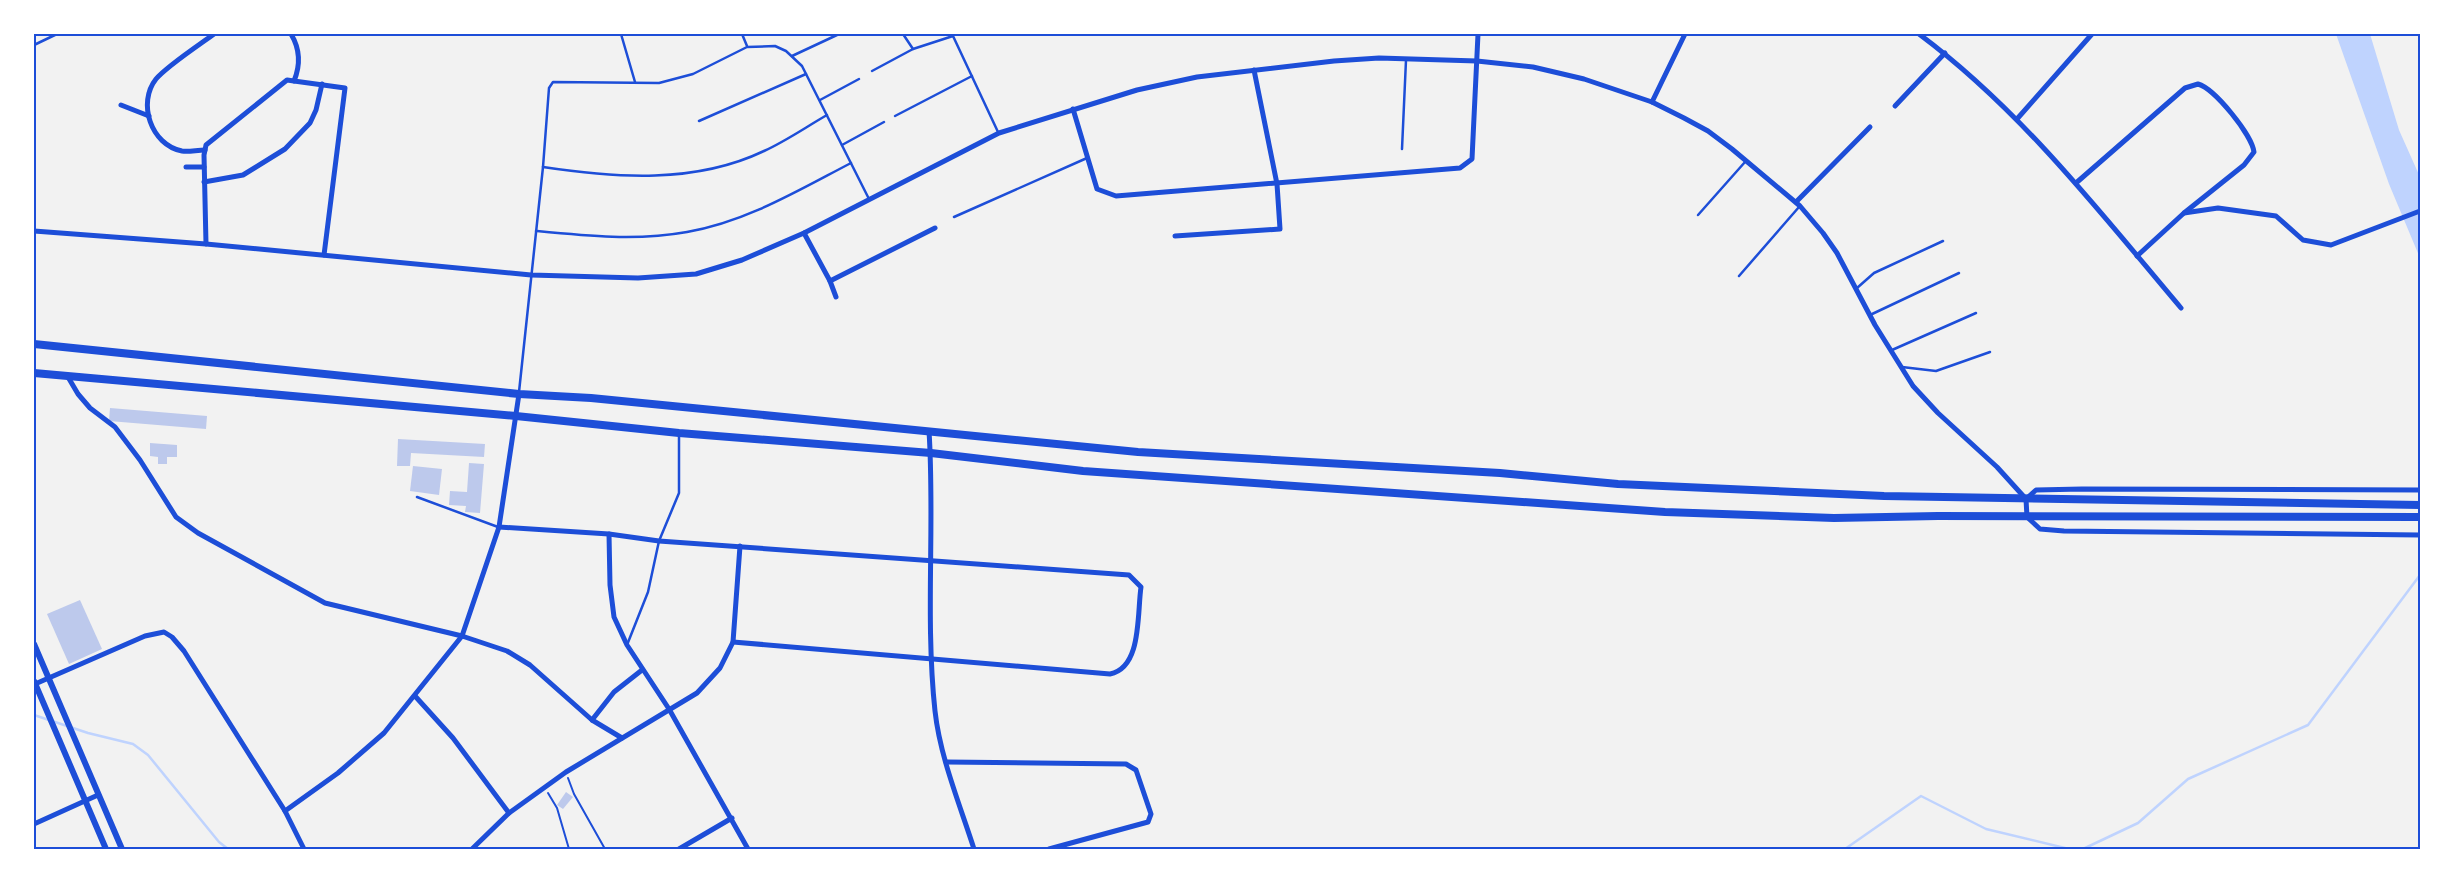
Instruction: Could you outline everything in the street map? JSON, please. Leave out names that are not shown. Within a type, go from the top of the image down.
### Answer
[{"type":"main road","points":[[34,344],[518,394],[591,398],[1138,452],[1500,473],[1618,484],[1884,496],[2420,504]]},
{"type":"main road","points":[[34,373],[516,416],[679,433],[931,453],[1084,471],[1665,512],[1825,518],[2420,517]]},
{"type":"street","points":[[205,150],[180,151],[166,143],[150,124],[148,97],[156,80],[214,34]]},
{"type":"street","points":[[291,34],[298,46],[299,69],[294,81]]},
{"type":"street","points":[[1073,109],[1097,189],[1116,196],[1460,168],[1472,159],[1478,34]]},
{"type":"street","points":[[1652,102],[1685,34]]},
{"type":"street","points":[[1920,34],[1945,53],[2017,119],[2076,183],[2181,308]]},
{"type":"street","points":[[2017,119],[2092,34]]},
{"type":"street","points":[[1895,106],[1945,53]]},
{"type":"street","points":[[34,231],[206,244],[530,275],[638,278],[696,274],[742,260],[804,233],[999,133],[1137,90],[1197,77],[1334,61],[1406,58],[1477,61],[1533,68],[1576,77],[1652,102],[1708,131],[1798,204],[1823,232],[1890,351],[1913,386],[1938,413],[1977,447],[2026,499],[2027,517],[2040,529],[2064,532],[2420,534]]},
{"type":"street","points":[[1175,236],[1280,229],[1276,184],[1254,70]]},
{"type":"street","points":[[206,244],[204,167],[206,145],[287,80],[344,88],[324,255]]},
{"type":"street","points":[[204,182],[243,175],[285,149],[310,123],[316,110],[322,84]]},
{"type":"street","points":[[2076,183],[2185,88],[2198,84],[2210,90],[2249,137],[2254,152],[2244,165],[2184,213],[2137,256]]},
{"type":"street","points":[[121,105],[149,116]]},
{"type":"street","points":[[1798,204],[1870,126]]},
{"type":"street","points":[[186,167],[204,167]]},
{"type":"street","points":[[2184,213],[2218,208],[2276,216],[2304,240],[2331,245],[2420,211]]},
{"type":"street","points":[[830,281],[935,228]]},
{"type":"street","points":[[804,233],[830,281],[836,297]]},
{"type":"street","points":[[68,377],[78,394],[90,408],[115,427],[140,460],[176,517],[198,533],[325,603],[462,636],[507,651],[530,665],[592,720],[622,738]]},
{"type":"street","points":[[285,811],[338,774],[384,733],[462,636],[499,528],[518,394]]},
{"type":"street","points":[[930,430],[930,560],[935,712],[947,762],[974,849]]},
{"type":"street","points":[[2026,499],[2036,490],[2053,489],[2420,490]]},
{"type":"street","points":[[499,528],[609,534],[659,541],[1130,575],[1141,588],[1133,656],[1119,672],[1110,674],[733,642]]},
{"type":"street","points":[[609,534],[610,585],[614,617],[627,645],[669,709],[748,849]]},
{"type":"street","points":[[472,849],[509,813],[566,772],[697,693],[720,668],[733,642],[740,546]]},
{"type":"street","points":[[106,849],[34,683],[145,636],[164,632],[172,637],[184,651],[285,811],[304,849]]},
{"type":"street","points":[[34,644],[122,849]]},
{"type":"street","points":[[592,720],[614,692],[642,670]]},
{"type":"street","points":[[415,696],[453,738],[509,813]]},
{"type":"street","points":[[947,762],[1126,764],[1136,770],[1151,814],[1148,822],[1049,849]]},
{"type":"street","points":[[34,824],[98,796]]},
{"type":"street","points":[[678,849],[732,818]]},
{"type":"lane","points":[[34,45],[57,34]]},
{"type":"lane","points":[[621,34],[635,82]]},
{"type":"lane","points":[[742,34],[748,47]]},
{"type":"lane","points":[[903,34],[913,49]]},
{"type":"lane","points":[[792,56],[837,35]]},
{"type":"lane","points":[[872,72],[913,49],[953,36],[999,133]]},
{"type":"lane","points":[[518,394],[543,167],[549,88],[553,82],[659,83],[693,74],[748,47],[775,46],[792,56],[802,66],[869,198]]},
{"type":"lane","points":[[1402,148],[1406,58]]},
{"type":"lane","points":[[699,121],[806,74]]},
{"type":"lane","points":[[895,116],[972,76]]},
{"type":"lane","points":[[820,100],[859,79]]},
{"type":"lane","points":[[543,167],[598,175],[677,175],[712,168],[763,152],[827,115]]},
{"type":"lane","points":[[842,145],[884,122]]},
{"type":"lane","points":[[954,217],[1087,158]]},
{"type":"lane","points":[[1698,215],[1746,160]]},
{"type":"lane","points":[[536,231],[612,238],[688,232],[743,216],[769,205],[851,163]]},
{"type":"lane","points":[[1739,276],[1798,204]]},
{"type":"lane","points":[[1856,290],[1874,273],[1943,240]]},
{"type":"lane","points":[[1870,315],[1959,273]]},
{"type":"lane","points":[[1890,351],[1976,313]]},
{"type":"lane","points":[[1900,367],[1936,371],[1990,352]]},
{"type":"lane","points":[[627,645],[648,592],[659,541],[679,493],[679,433]]},
{"type":"lane","points":[[417,497],[499,528]]},
{"type":"path","points":[[566,772],[574,794],[605,849]]},
{"type":"path","points":[[545,787],[556,808],[569,849]]},
{"type":"water","points":[[2336,34],[2370,34],[2399,130],[2420,177],[2420,258],[2389,184]]},
{"type":"building","points":[[110,408],[207,416],[206,429],[109,421]]},
{"type":"building","points":[[398,439],[485,444],[484,457],[411,453],[410,466],[397,466]]},
{"type":"building","points":[[150,443],[177,445],[177,457],[167,457],[167,464],[158,464],[158,457],[150,456]]},
{"type":"building","points":[[469,463],[484,464],[480,513],[465,512],[466,506],[449,505],[450,491],[467,492]]},
{"type":"building","points":[[413,466],[442,469],[439,495],[410,491]]},
{"type":"building","points":[[80,600],[102,649],[69,664],[47,614]]},
{"type":"building","points":[[566,792],[573,797],[563,809],[557,805]]},
{"type":"waterway","points":[[2083,849],[2138,823],[2188,779],[2308,725],[2420,575]]},
{"type":"waterway","points":[[34,715],[88,733],[133,744],[148,755],[219,842],[228,849]]},
{"type":"waterway","points":[[1845,849],[1921,796],[1986,829],[2069,849]]}]
